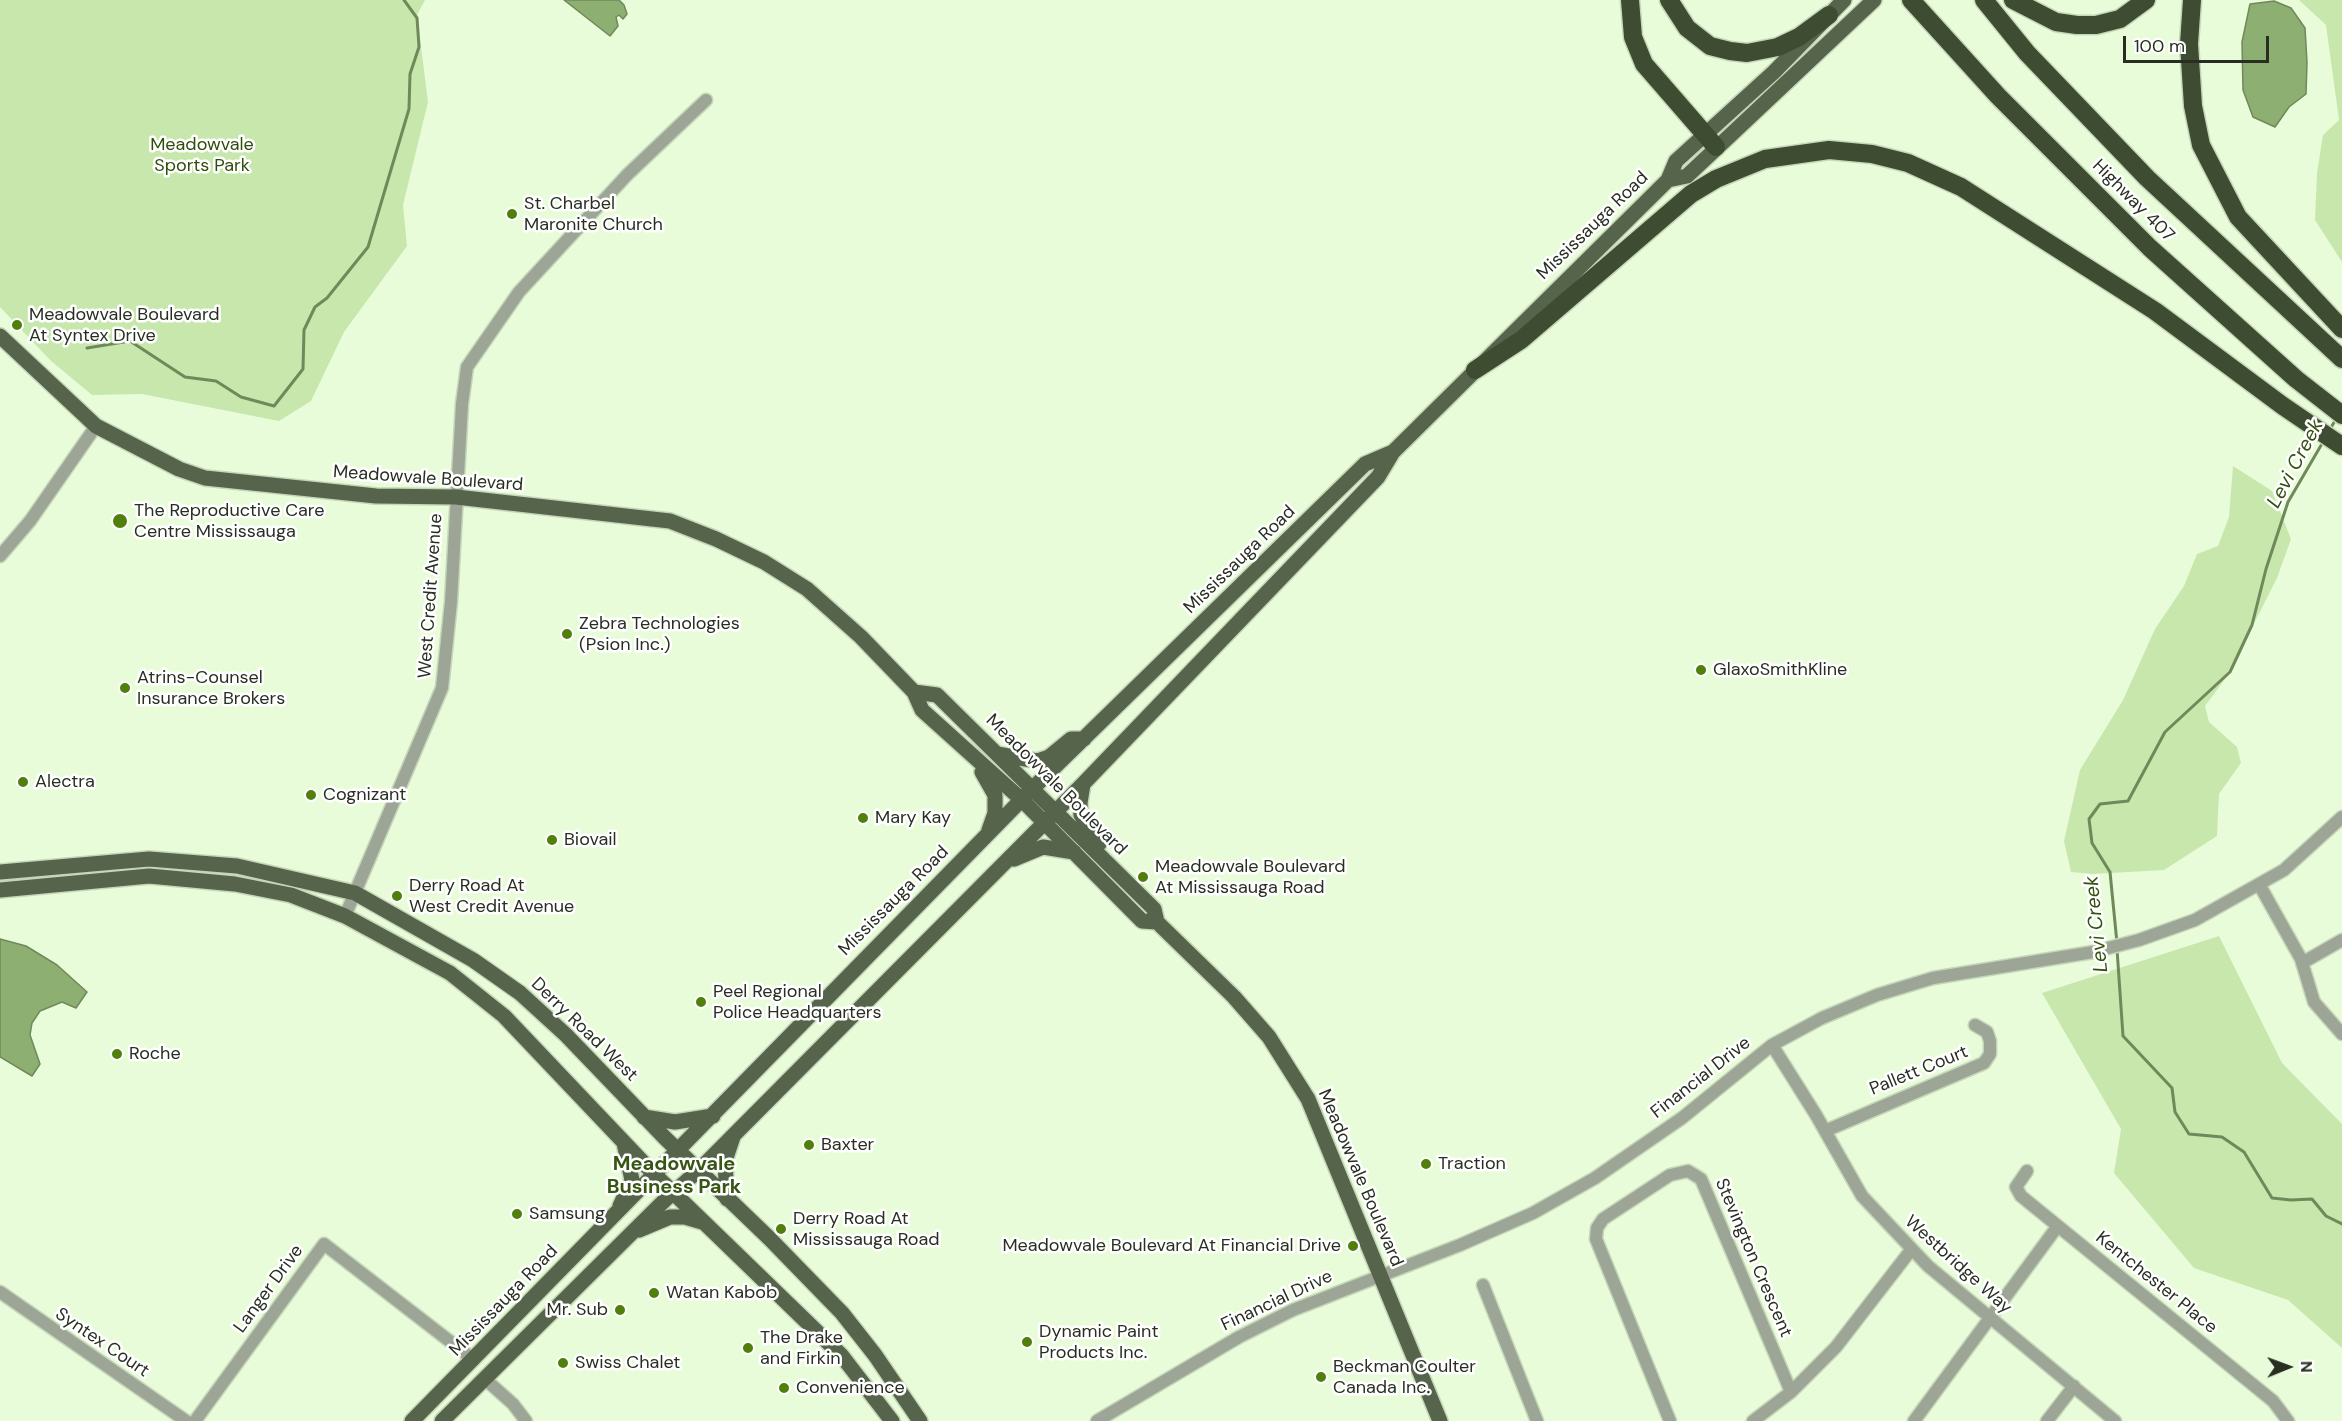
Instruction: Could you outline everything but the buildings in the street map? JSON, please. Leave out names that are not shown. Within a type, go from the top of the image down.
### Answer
[{"type":"highway","points":[[1630,0],[1634,37],[1644,64],[1710,141]]},
{"type":"highway","points":[[1669,0],[1687,28],[1710,46],[1730,51],[1747,52],[1778,47],[1799,38],[1829,15]]},
{"type":"highway","name":"Highway 407","points":[[1984,0],[2027,53],[2147,178],[2342,359]]},
{"type":"highway","points":[[2013,0],[2056,22],[2096,25],[2120,19],[2146,0]]},
{"type":"highway","points":[[2192,0],[2189,44],[2193,106],[2201,145],[2238,217],[2336,323]]},
{"type":"highway","name":"Highway 407","points":[[1910,1],[1998,96],[2150,248],[2296,379],[2342,415]]},
{"type":"highway","points":[[1475,370],[1521,340],[1691,194],[1716,179],[1766,159],[1829,150],[1872,154],[1908,163],[1961,187],[2155,311],[2283,406],[2342,446]]},
{"type":"main road","name":"Mississauga Road","points":[[442,1421],[699,1170],[1083,783],[1378,477],[1393,452],[1668,180],[1676,161],[1710,141],[1874,0]]},
{"type":"main road","name":"Mississauga Road","points":[[1710,141],[1843,1]]},
{"type":"main road","name":"Meadowvale Boulevard","points":[[0,336],[96,426],[179,469],[205,478],[376,496],[456,497],[670,521],[716,539],[764,562],[807,589],[861,637],[914,692],[922,710],[976,758],[1027,794]]},
{"type":"main road","name":"Mississauga Road","points":[[412,1421],[1027,794],[1365,464],[1393,452]]},
{"type":"main road","name":"Meadowvale Boulevard","points":[[914,692],[937,695],[997,754],[1074,852],[1142,921],[1157,922]]},
{"type":"main road","points":[[997,754],[1029,762],[1041,761],[1071,739],[1084,739]]},
{"type":"main road","points":[[976,758],[995,795],[995,813],[986,836]]},
{"type":"main road","points":[[1083,783],[1081,815],[1089,831],[1104,850],[1107,862]]},
{"type":"main road","name":"Meadowvale Boulevard","points":[[1048,817],[1107,862],[1154,909],[1157,922],[1234,998],[1269,1037],[1308,1100],[1440,1421]]},
{"type":"main road","points":[[1006,861],[1043,847],[1074,852]]},
{"type":"main road","name":"Derry Road West","points":[[0,872],[149,859],[237,866],[355,893],[473,960],[520,993],[566,1035],[644,1117],[769,1238],[842,1313],[875,1355],[920,1421]]},
{"type":"main road","points":[[0,890],[149,876],[235,884],[280,893],[345,916],[450,973],[504,1016],[655,1175],[843,1356],[892,1421]]},
{"type":"main road","points":[[644,1117],[675,1122],[713,1116]]},
{"type":"main road","points":[[728,1199],[726,1161],[735,1132]]},
{"type":"main road","points":[[605,1226],[623,1201],[632,1180],[623,1140]]},
{"type":"main road","points":[[634,1232],[670,1217],[685,1217],[702,1222]]},
{"type":"street","name":"West Credit Avenue","points":[[345,916],[442,688],[451,602],[456,497],[467,367],[519,292],[627,175],[705,99]]},
{"type":"street","points":[[0,556],[30,521],[96,426]]},
{"type":"street","name":"Financial Drive","points":[[1097,1421],[1239,1337],[1293,1310],[1510,1224],[1595,1178],[1682,1118],[1772,1045],[1822,1018],[1901,986],[1991,968],[2093,952],[2139,940],[2195,920],[2260,886],[2284,870],[2342,817]]},
{"type":"street","points":[[2260,886],[2302,963],[2314,1002],[2342,1034]]},
{"type":"street","points":[[2302,963],[2342,940]]},
{"type":"street","name":"Pallett Court","points":[[1825,1131],[1984,1063],[1990,1054],[1990,1041],[1987,1032],[1975,1025]]},
{"type":"street","name":"Westbridge Way","points":[[1772,1045],[1862,1196],[1911,1250],[2115,1421]]},
{"type":"street","name":"Stevington Crescent","points":[[1670,1421],[1596,1239],[1597,1228],[1603,1219],[1670,1175],[1688,1171],[1701,1179],[1791,1392]]},
{"type":"street","name":"Kentchester Place","points":[[2027,1171],[2018,1183],[2018,1193],[2273,1401],[2288,1421]]},
{"type":"street","points":[[1914,1421],[2057,1227]]},
{"type":"street","name":"Langer Drive","points":[[195,1421],[324,1244],[474,1360]]},
{"type":"street","points":[[1753,1421],[1791,1392],[1836,1347],[1911,1250]]},
{"type":"street","points":[[1483,1285],[1537,1421]]},
{"type":"street","name":"Syntex Court","points":[[0,1292],[186,1421]]},
{"type":"street","points":[[485,1379],[526,1421]]},
{"type":"street","points":[[2047,1421],[2074,1386]]},
{"type":"green space","name":"Meadowvale Sports Park","points":[[0,0],[425,0],[417,15],[428,102],[403,205],[407,246],[344,332],[311,401],[279,421],[142,394],[92,395],[50,360],[0,307]]},
{"type":"green space","points":[[2299,0],[2342,0],[2342,262],[2315,220],[2317,173],[2323,135],[2339,120],[2326,25]]},
{"type":"green space","points":[[2233,466],[2272,491],[2291,539],[2277,578],[2228,675],[2205,706],[2209,722],[2237,747],[2241,763],[2219,794],[2217,836],[2164,870],[2093,874],[2071,872],[2064,841],[2080,770],[2123,700],[2155,629],[2184,586],[2197,554],[2218,546],[2229,517]]},
{"type":"green space","points":[[2219,936],[2282,1063],[2342,1124],[2342,1348],[2288,1300],[2194,1268],[2114,1173],[2121,1129],[2042,993]]},
{"type":"shaded area","points":[[564,0],[619,0],[624,5],[627,14],[623,19],[619,15],[616,17],[618,26],[610,36]]},
{"type":"shaded area","points":[[2274,1],[2291,8],[2305,28],[2307,62],[2306,94],[2289,107],[2275,127],[2253,117],[2243,90],[2242,42],[2250,4]]},
{"type":"shaded area","points":[[0,939],[26,946],[57,965],[87,992],[76,1008],[62,1002],[40,1011],[32,1023],[30,1035],[40,1064],[32,1076],[0,1057]]},
{"type":"waterway","points":[[87,348],[130,341],[185,377],[216,381],[241,397],[274,406],[303,369],[304,330],[315,307],[327,298],[368,247],[409,109],[410,74],[419,47],[417,18],[404,0]]},
{"type":"waterway","name":"Levi Creek","points":[[2329,431],[2336,419]]},
{"type":"waterway","name":"Levi Creek","points":[[2117,943],[2110,872],[2092,843],[2089,819],[2100,804],[2128,801],[2165,732],[2230,672],[2252,625],[2266,569],[2288,502],[2323,442]]},
{"type":"waterway","name":"Levi Creek","points":[[2117,949],[2123,1036],[2172,1088],[2175,1112],[2189,1134],[2222,1137],[2244,1152],[2272,1198],[2312,1199],[2326,1216],[2342,1224]]},
{"type":"place","name":"St. Charbel Maronite Church","points":[[512,214]]},
{"type":"place","name":"Meadowvale Boulevard At Syntex Drive","points":[[17,325]]},
{"type":"place","name":"The Reproductive Care Centre Mississauga","points":[[120,521]]},
{"type":"place","name":"Zebra Technologies (Psion Inc.)","points":[[567,634]]},
{"type":"place","name":"GlaxoSmithKline","points":[[1701,670]]},
{"type":"place","name":"Atrins-Counsel Insurance Brokers","points":[[125,688]]},
{"type":"place","name":"Alectra","points":[[23,782]]},
{"type":"place","name":"Cognizant","points":[[311,795]]},
{"type":"place","name":"Mary Kay","points":[[863,818]]},
{"type":"place","name":"Biovail","points":[[552,840]]},
{"type":"place","name":"Meadowvale Boulevard At Mississauga Road","points":[[1143,877]]},
{"type":"place","name":"Derry Road At West Credit Avenue","points":[[397,896]]},
{"type":"place","name":"Peel Regional Police Headquarters","points":[[701,1002]]},
{"type":"place","name":"Roche","points":[[117,1054]]},
{"type":"place","name":"Baxter","points":[[809,1145]]},
{"type":"place","name":"Traction","points":[[1426,1164]]},
{"type":"place","name":"Samsung","points":[[517,1214]]},
{"type":"place","name":"Derry Road At Mississauga Road","points":[[781,1229]]},
{"type":"place","name":"Meadowvale Boulevard At Financial Drive","points":[[1353,1246]]},
{"type":"place","name":"Watan Kabob","points":[[654,1293]]},
{"type":"place","name":"Mr. Sub","points":[[620,1310]]},
{"type":"place","name":"Dynamic Paint Products Inc.","points":[[1027,1342]]},
{"type":"place","name":"The Drake and Firkin","points":[[748,1348]]},
{"type":"place","name":"Swiss Chalet","points":[[563,1363]]},
{"type":"place","name":"Beckman Coulter Canada Inc.","points":[[1321,1377]]},
{"type":"place","name":"Convenience","points":[[784,1388]]},
{"type":"district","name":"Meadowvale Business Park","points":[[674,1176]]}]
